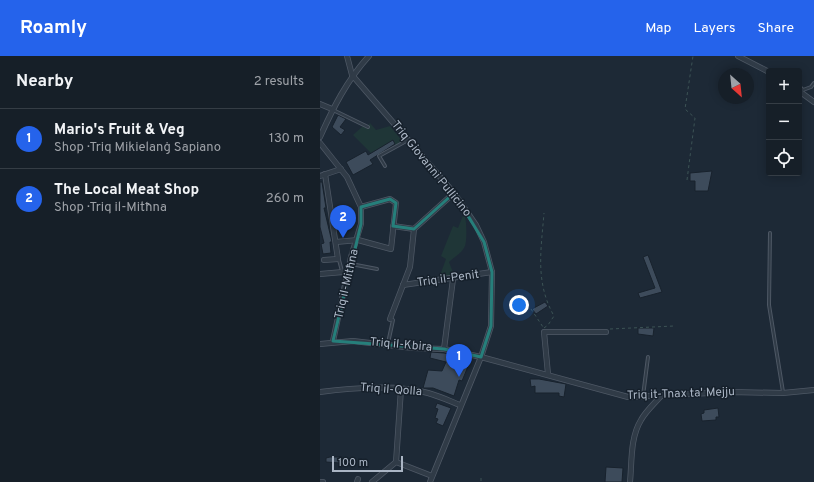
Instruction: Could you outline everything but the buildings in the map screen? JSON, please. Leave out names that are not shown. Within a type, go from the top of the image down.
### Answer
[{"type":"street","points":[[348,56],[352,75]]},
{"type":"street","points":[[320,137],[332,109],[352,75],[369,56]]},
{"type":"street","points":[[738,56],[766,70]]},
{"type":"street","name":"Triq Giovanni Pullicino","points":[[352,75],[454,193],[476,225],[484,242],[492,272],[491,326],[481,357],[460,405],[430,482]]},
{"type":"street","points":[[802,93],[814,102]]},
{"type":"street","points":[[320,104],[332,109]]},
{"type":"street","name":"Triq il-Mitħna","points":[[320,143],[341,168],[352,185],[361,207],[361,224],[358,240],[350,264],[333,341]]},
{"type":"street","points":[[320,176],[341,168]]},
{"type":"street","points":[[324,260],[338,259],[326,174]]},
{"type":"street","points":[[390,319],[410,267],[414,229],[454,193]]},
{"type":"street","points":[[336,242],[358,240],[391,249],[396,203],[390,199],[361,207]]},
{"type":"street","points":[[393,226],[414,229]]},
{"type":"street","points":[[320,274],[343,272],[349,273]]},
{"type":"street","name":"Triq il-Penit","points":[[404,285],[453,279],[492,272]]},
{"type":"street","points":[[444,349],[453,279]]},
{"type":"street","points":[[548,374],[544,332],[606,332]]},
{"type":"street","name":"Triq il-Kbira","points":[[320,344],[333,341],[388,343],[413,348],[444,349],[481,357]]},
{"type":"street","name":"Triq it-Tnax ta' Mejju","points":[[481,357],[548,374],[628,398],[732,392],[783,393],[814,390]]},
{"type":"street","name":"Triq il-Qolla","points":[[320,392],[354,388],[401,389],[428,393],[460,405]]},
{"type":"street","points":[[372,482],[396,462],[401,389]]},
{"type":"street","points":[[630,482],[633,445],[637,428],[642,418],[661,396]]},
{"type":"street","points":[[396,462],[432,476]]},
{"type":"lane","points":[[802,89],[811,87],[814,83]]},
{"type":"lane","points":[[332,109],[368,127]]},
{"type":"lane","points":[[385,166],[379,156],[408,140]]},
{"type":"lane","points":[[770,233],[769,305],[783,393]]},
{"type":"lane","points":[[338,259],[343,272]]},
{"type":"lane","points":[[350,264],[377,269]]},
{"type":"lane","points":[[388,343],[393,320],[390,319]]},
{"type":"lane","points":[[643,397],[648,357]]},
{"type":"path","points":[[687,180],[695,118],[685,108],[694,56]]},
{"type":"path","points":[[544,214],[539,268],[546,301],[554,316],[548,325],[544,327]]},
{"type":"path","points":[[531,310],[544,327],[544,332]]},
{"type":"path","points":[[606,332],[609,329],[674,326]]},
{"type":"highlighted area","points":[[454,193],[484,242],[492,272],[491,326],[481,357],[444,349],[333,341],[361,224],[361,207],[390,199],[396,203],[393,226],[414,229]]},
{"type":"green space","points":[[370,123],[376,130],[390,126],[403,142],[396,146],[393,141],[371,153],[353,135],[363,126],[366,128]]},
{"type":"green space","points":[[464,213],[466,220],[465,246],[460,253],[449,262],[454,275],[439,278],[446,259],[441,256],[453,226],[458,228]]},
{"type":"place","name":"The Local Meat Shop","points":[[343,238]]},
{"type":"place","name":"Mario's Fruit & Veg","points":[[459,377]]}]
